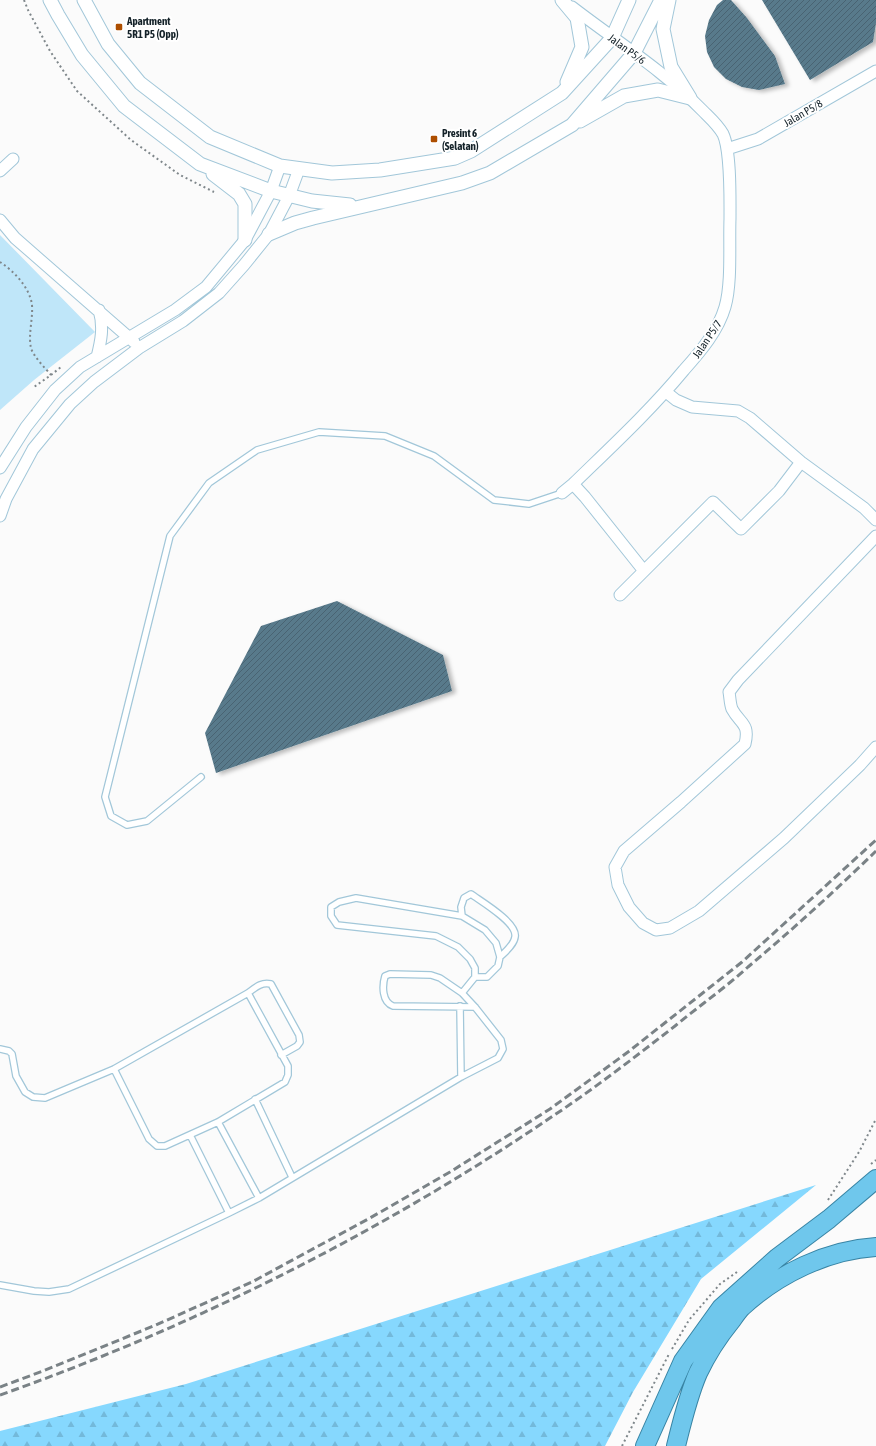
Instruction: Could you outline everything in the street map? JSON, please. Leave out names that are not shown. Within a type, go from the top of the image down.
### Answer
[{"type":"highway","points":[[645,1446],[682,1361],[721,1308],[777,1258],[829,1219],[876,1179]]},
{"type":"highway","points":[[676,1446],[683,1418],[698,1373],[716,1340],[741,1308],[772,1283],[805,1265],[840,1253],[876,1247]]},
{"type":"street","points":[[50,0],[82,56],[124,106],[239,194],[244,204],[245,240]]},
{"type":"street","points":[[84,0],[108,44],[140,83],[210,137],[280,166],[332,173],[380,170],[454,158],[471,151],[562,93],[612,38],[629,0]]},
{"type":"street","points":[[562,93],[582,47],[577,18],[563,0]]},
{"type":"street","name":"Jalan P5/6","points":[[563,0],[634,53],[690,98]]},
{"type":"street","points":[[572,126],[634,53],[661,0]]},
{"type":"street","points":[[669,0],[663,30],[671,67],[690,98]]},
{"type":"street","name":"Jalan P5/8","points":[[727,149],[758,139],[876,71]]},
{"type":"street","points":[[269,234],[295,223],[359,206],[388,201],[462,183],[490,173],[624,96],[658,90],[690,98]]},
{"type":"street","name":"Jalan P5/7","points":[[562,493],[573,484],[666,392],[697,356],[719,324],[725,306],[728,288],[730,198],[727,149],[723,134],[715,123],[690,98]]},
{"type":"street","points":[[0,171],[13,159]]},
{"type":"street","points":[[200,164],[271,191],[312,201],[359,206]]},
{"type":"street","points":[[0,468],[26,426],[54,390],[80,367],[175,310],[206,287],[245,240],[271,191],[280,166]]},
{"type":"street","points":[[0,516],[6,500],[33,449],[70,404],[94,382],[140,348],[183,321],[219,293],[244,265],[269,234],[290,196],[299,169]]},
{"type":"street","points":[[0,220],[15,238],[99,310],[140,348]]},
{"type":"street","points":[[97,357],[102,338],[102,320],[99,310]]},
{"type":"street","points":[[666,392],[676,400],[692,407],[738,411],[750,418],[801,462],[864,508],[876,520]]},
{"type":"street","points":[[620,595],[714,502],[741,529],[778,491],[801,462]]},
{"type":"street","points":[[573,484],[586,497],[644,571]]},
{"type":"street","points":[[876,536],[738,680],[729,692],[731,708],[744,724],[748,734],[745,744],[624,851],[615,867],[618,885],[629,907],[643,923],[656,930],[670,928],[699,911],[784,838],[876,748]]},
{"type":"lane","points":[[201,777],[147,821],[128,825],[111,816],[105,796],[170,536],[209,483],[256,450],[318,432],[385,436],[434,456],[494,500],[529,504],[562,493]]},
{"type":"lane","points":[[462,916],[461,907],[464,898],[471,894],[505,919],[514,929],[515,937],[513,944],[500,957]]},
{"type":"lane","points":[[462,993],[475,977],[475,968],[470,959],[458,947],[436,936],[336,925],[331,916],[331,907],[339,902],[356,898],[462,916],[485,930],[496,943],[500,957],[498,966],[487,978],[475,977]]},
{"type":"lane","points":[[0,1285],[49,1292],[69,1289],[259,1198],[461,1077],[498,1058],[503,1049],[501,1040],[475,1006],[462,993],[440,978],[431,975],[390,974],[385,976],[383,981],[385,1001],[393,1006],[475,1006]]},
{"type":"lane","points":[[0,1049],[9,1051],[12,1054],[16,1076],[25,1092],[33,1097],[45,1098],[114,1069],[248,993],[260,984],[271,984],[299,1035],[300,1042],[297,1046],[281,1054]]},
{"type":"lane","points":[[114,1069],[148,1139],[157,1146],[165,1146],[218,1122],[286,1082],[288,1075],[288,1066],[248,993]]},
{"type":"lane","points":[[460,1006],[461,1077]]},
{"type":"lane","points":[[255,1100],[292,1177]]},
{"type":"lane","points":[[218,1122],[259,1198]]},
{"type":"lane","points":[[190,1135],[230,1213]]},
{"type":"path","points":[[0,262],[10,268],[28,291],[32,305],[29,336],[31,350],[51,375],[34,388]]},
{"type":"path","points":[[825,1204],[859,1152],[876,1119]]},
{"type":"shaded area","points":[[0,235],[95,332],[34,380],[0,410]]},
{"type":"green space","points":[[816,1185],[701,1279],[633,1392],[605,1446],[0,1446],[0,1431],[186,1384]]},
{"type":"building","points":[[723,0],[731,0],[747,18],[775,56],[785,84],[759,90],[742,87],[726,79],[714,67],[707,52],[705,36],[709,20],[717,5]]},
{"type":"building","points":[[762,0],[876,0],[876,23],[873,42],[810,80]]},
{"type":"building","points":[[337,601],[443,655],[452,691],[216,773],[205,733],[261,626]]},
{"type":"railway","points":[[0,1387],[156,1325],[252,1282],[370,1218],[450,1172],[550,1109],[628,1052],[742,962],[876,840]]},
{"type":"railway","points":[[0,1395],[145,1339],[216,1307],[286,1273],[422,1199],[553,1116],[660,1038],[721,990],[797,925],[876,851]]},
{"type":"place","name":"Apartment 5R1 P5 (Opp)","points":[[119,27]]},
{"type":"place","name":"Presint 6 (Selatan)","points":[[434,139]]}]
